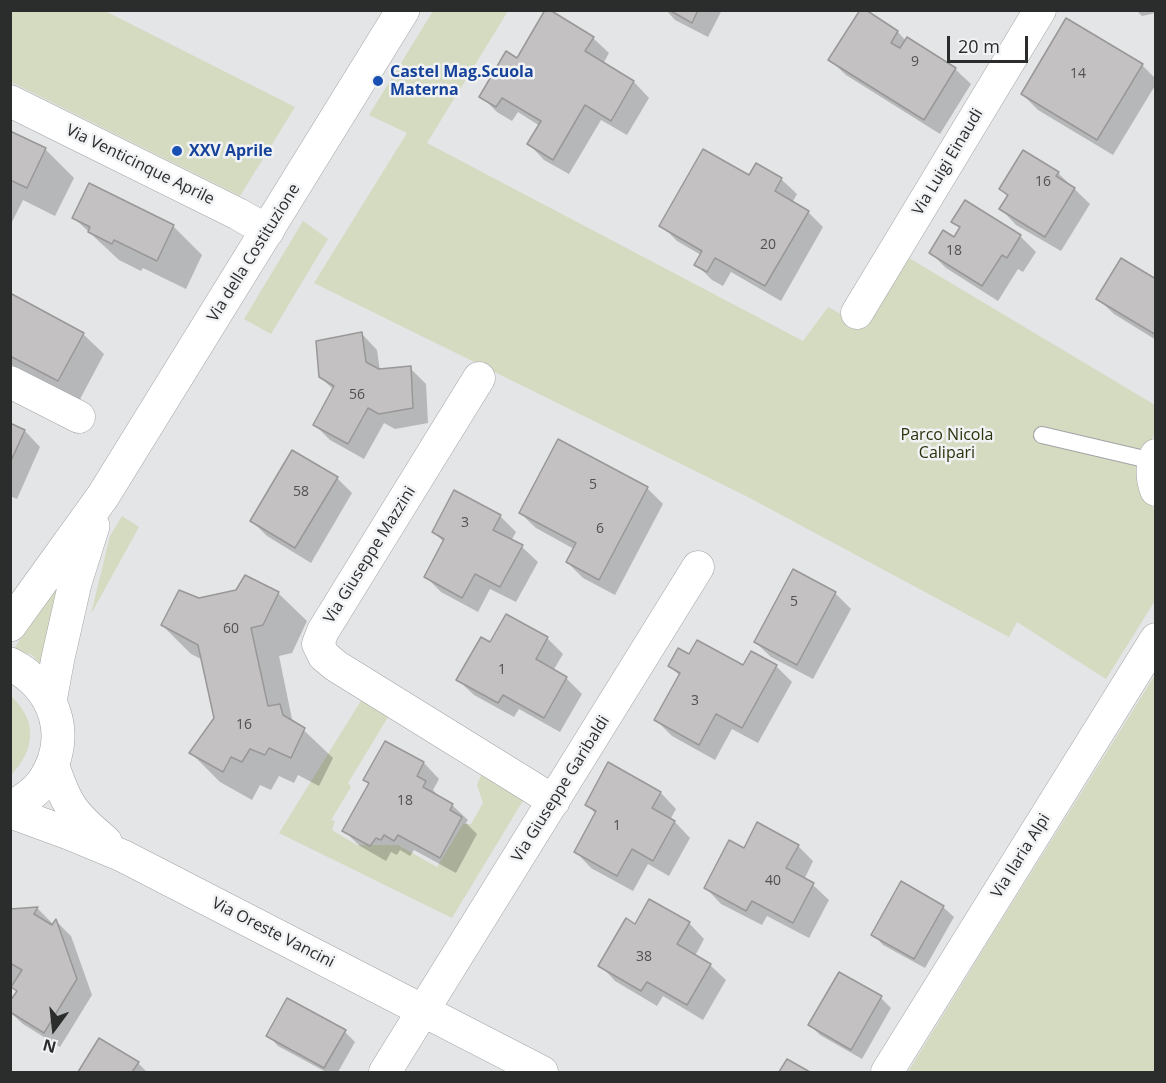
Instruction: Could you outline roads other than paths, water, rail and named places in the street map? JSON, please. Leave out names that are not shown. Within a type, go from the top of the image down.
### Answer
[{"type":"street","name":"Via della Costituzione","points":[[10,625],[103,496],[403,10]]},
{"type":"street","name":"Via Luigi Einaudi","points":[[857,313],[1040,10]]},
{"type":"street","name":"Via Venticinque Aprile","points":[[10,101],[268,231]]},
{"type":"street","name":"Via Giuseppe Mazzini","points":[[479,378],[323,631],[318,644],[324,656],[336,666],[554,801]]},
{"type":"street","points":[[10,382],[79,417]]},
{"type":"street","name":"Via della Costituzione","points":[[50,701],[75,584],[103,496]]},
{"type":"street","name":"Via Giuseppe Garibaldi","points":[[423,1011],[698,567]]},
{"type":"street","name":"Via Ilaria Alpi","points":[[887,1072],[1155,639]]},
{"type":"street","points":[[10,664],[24,671],[39,684],[50,701],[58,726],[53,765],[42,783],[10,810]]},
{"type":"street","name":"Via Oreste Vancini","points":[[53,765],[62,791],[73,809],[95,833],[123,856]]},
{"type":"street","name":"Via Oreste Vancini","points":[[10,810],[123,856],[542,1072]]},
{"type":"street","points":[[385,1072],[423,1011]]},
{"type":"lane","points":[[1042,435],[1155,469]]},
{"type":"place","name":"Castel Mag.Scuola Materna","points":[[378,81]]},
{"type":"place","name":"XXV Aprile","points":[[177,151]]},
{"type":"park label","name":"Parco Nicola Calipari","points":[[947,444]]}]
